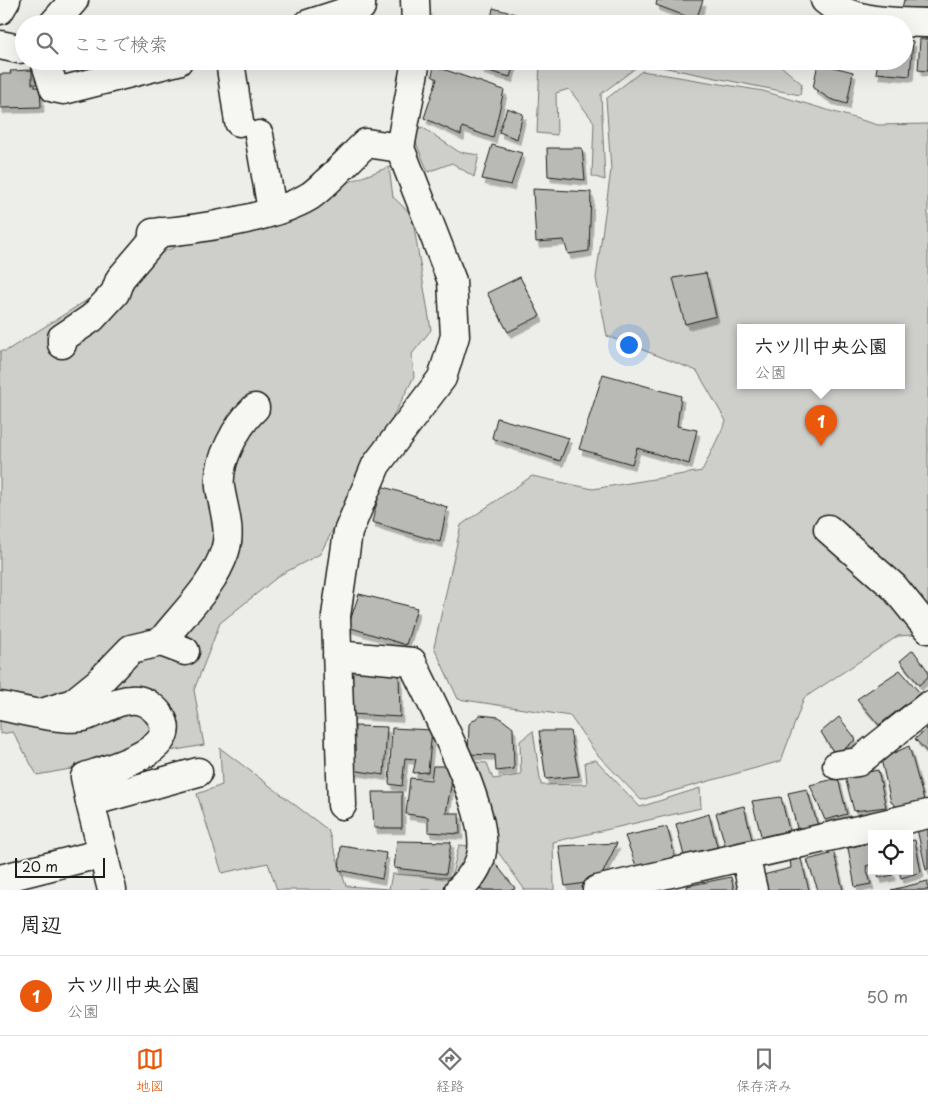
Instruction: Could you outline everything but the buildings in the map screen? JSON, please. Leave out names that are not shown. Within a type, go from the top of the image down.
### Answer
[{"type":"street","points":[[0,10],[6,0]]},
{"type":"street","points":[[61,15],[74,0]]},
{"type":"street","points":[[336,15],[361,7],[361,0]]},
{"type":"street","points":[[415,0],[416,15]]},
{"type":"street","points":[[825,0],[835,9],[852,15]]},
{"type":"street","points":[[913,22],[928,23]]},
{"type":"street","points":[[0,46],[15,48]]},
{"type":"street","points":[[48,70],[54,88],[64,90],[143,70]]},
{"type":"street","points":[[233,70],[272,210]]},
{"type":"street","points":[[342,805],[336,616],[348,532],[376,465],[442,378],[455,336],[452,281],[400,148],[414,70]]},
{"type":"street","points":[[62,344],[62,338],[92,318],[115,293],[120,279],[157,233],[207,227],[272,210],[310,196],[366,143],[400,148]]},
{"type":"street","points":[[42,713],[73,703],[99,682],[131,649],[173,646],[214,578],[223,556],[228,528],[220,484],[225,457],[233,437],[255,408]]},
{"type":"street","points":[[828,528],[894,587],[928,629]]},
{"type":"street","points":[[337,655],[412,662],[466,777],[481,828],[482,851],[478,864],[468,881],[459,890]]},
{"type":"street","points":[[0,706],[67,718],[83,716],[123,700],[138,700],[152,706],[162,717],[165,730],[160,742],[147,753],[85,777],[112,890]]},
{"type":"street","points":[[837,765],[858,762],[928,706]]},
{"type":"street","points":[[90,802],[198,772]]},
{"type":"street","points":[[597,890],[928,814]]},
{"type":"street","points":[[0,879],[103,853]]},
{"type":"street","points":[[745,856],[752,890]]},
{"type":"shaded area","points":[[540,70],[633,70],[601,94],[605,180],[592,176],[594,122],[569,89],[556,93],[557,135],[537,133]]},
{"type":"shaded area","points":[[677,70],[786,70],[802,84],[800,95]]},
{"type":"shaded area","points":[[642,71],[763,91],[878,125],[928,124],[928,634],[898,636],[804,698],[781,761],[641,800],[596,753],[570,716],[458,699],[434,647],[461,525],[532,476],[593,489],[702,471],[726,421],[697,371],[607,336],[596,278],[611,170],[606,99]]},
{"type":"shaded area","points":[[422,127],[459,152],[479,155],[474,177],[452,163],[428,172],[412,133]]},
{"type":"shaded area","points":[[389,167],[393,197],[412,215],[431,330],[412,354],[414,377],[320,554],[280,575],[220,623],[194,690],[204,745],[37,775],[13,732],[0,734],[0,351],[6,351],[165,251]]},
{"type":"shaded area","points":[[533,731],[541,785],[587,784],[585,762],[596,760],[640,807],[700,788],[701,808],[553,842],[554,890],[525,890],[493,845],[470,762],[487,763],[493,779],[521,775],[520,741]]},
{"type":"shaded area","points":[[220,748],[328,830],[346,886],[389,889],[392,874],[451,878],[459,845],[471,846],[468,867],[446,890],[277,890],[268,863],[222,873],[197,794],[222,785]]},
{"type":"place","name":"六ツ川中央公園","points":[[821,446]]}]
